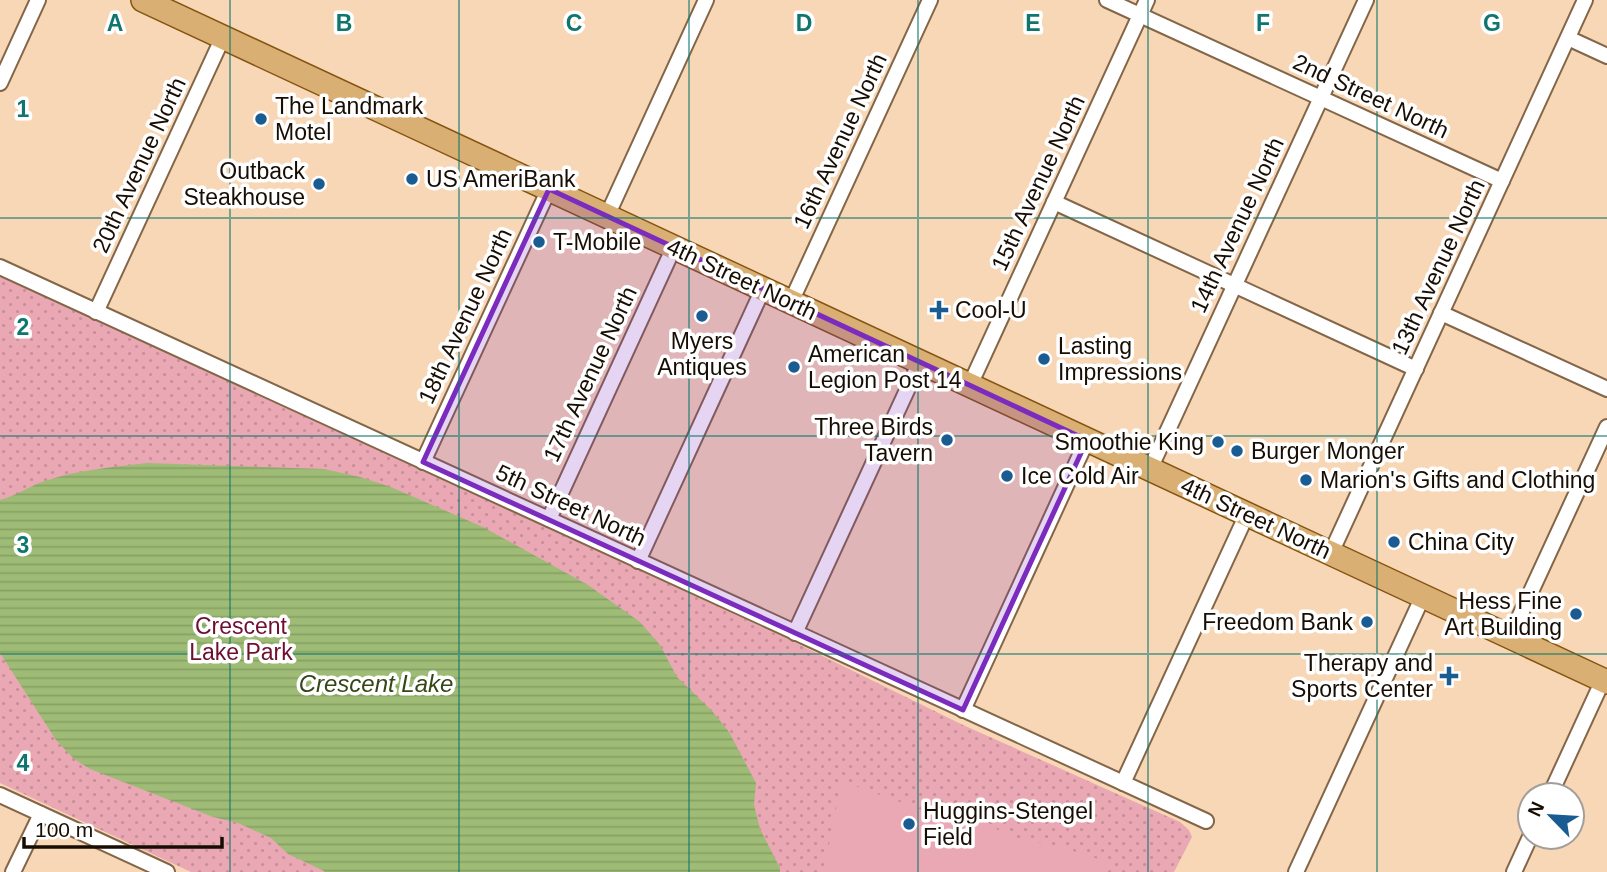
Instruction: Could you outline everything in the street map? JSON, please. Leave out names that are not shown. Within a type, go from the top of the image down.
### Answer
[{"type":"main road","name":"4th Street North","points":[[143,0],[182,8],[223,37],[1605,681]]},
{"type":"street","points":[[0,83],[38,0]]},
{"type":"street","points":[[607,216],[706,0]]},
{"type":"street","name":"16th Avenue North","points":[[791,302],[930,0]]},
{"type":"street","name":"2nd Street North","points":[[1107,0],[1502,181]]},
{"type":"street","name":"15th Avenue North","points":[[970,385],[1147,0]]},
{"type":"street","name":"14th Avenue North","points":[[1150,469],[1366,0]]},
{"type":"street","name":"13th Avenue North","points":[[1331,553],[1585,0]]},
{"type":"street","name":"20th Avenue North","points":[[96,312],[223,37]]},
{"type":"street","points":[[1568,38],[1607,56]]},
{"type":"street","name":"18th Avenue North","points":[[423,462],[549,189]]},
{"type":"street","points":[[1054,202],[1416,369]]},
{"type":"street","name":"17th Avenue North","points":[[549,519],[674,247]]},
{"type":"street","name":"5th Street North","points":[[0,267],[1206,821]]},
{"type":"street","points":[[638,561],[763,289]]},
{"type":"street","points":[[1441,313],[1607,389]]},
{"type":"street","points":[[795,633],[920,362]]},
{"type":"street","points":[[1510,637],[1607,427]]},
{"type":"street","points":[[962,710],[1087,439]]},
{"type":"street","points":[[1123,783],[1247,514]]},
{"type":"street","points":[[1296,872],[1423,596]]},
{"type":"street","points":[[1557,781],[1605,681]]},
{"type":"street","points":[[0,795],[167,872]]},
{"type":"street","points":[[13,872],[41,814]]},
{"type":"street","points":[[1514,872],[1524,851]]},
{"type":"highlighted area","points":[[549,189],[1087,440],[963,710],[423,462]]},
{"type":"green space","name":"Crescent Lake","points":[[0,275],[796,643],[963,725],[1180,822],[1192,837],[1174,872],[191,872],[0,783]]},
{"type":"green space","name":"Huggins-Stengel Field","points":[[841,781],[925,811],[930,799],[1014,837],[1061,847],[1104,861],[1108,872],[824,872]]},
{"type":"water","name":"Crescent Lake","points":[[147,463],[324,469],[360,477],[391,487],[483,527],[588,585],[640,622],[660,645],[677,677],[729,732],[756,783],[754,805],[760,829],[780,872],[326,872],[288,854],[271,838],[238,823],[213,817],[90,769],[74,759],[56,740],[0,653],[0,500],[57,477]]},
{"type":"place","name":"The Landmark Motel","points":[[261,119]]},
{"type":"place","name":"US AmeriBank","points":[[412,179]]},
{"type":"place","name":"Outback Steakhouse","points":[[319,184]]},
{"type":"place","name":"T-Mobile","points":[[539,242]]},
{"type":"place","name":"Cool-U","points":[[939,310]]},
{"type":"place","name":"Myers Antiques","points":[[702,316]]},
{"type":"place","name":"Lasting Impressions","points":[[1044,359]]},
{"type":"place","name":"American Legion Post 14","points":[[794,367]]},
{"type":"place","name":"Three Birds Tavern","points":[[947,440]]},
{"type":"place","name":"Smoothie King","points":[[1218,442]]},
{"type":"place","name":"Burger Monger","points":[[1237,451]]},
{"type":"place","name":"Ice Cold Air","points":[[1007,476]]},
{"type":"place","name":"Marion's Gifts and Clothing","points":[[1306,480]]},
{"type":"place","name":"China City","points":[[1394,542]]},
{"type":"place","name":"Hess Fine Art Building","points":[[1576,614]]},
{"type":"place","name":"Freedom Bank","points":[[1367,622]]},
{"type":"place","name":"Therapy and Sports Center","points":[[1449,676]]},
{"type":"place","name":"Huggins-Stengel Field","points":[[909,824]]},
{"type":"park label","name":"Crescent Lake Park","points":[[241,639]]}]
